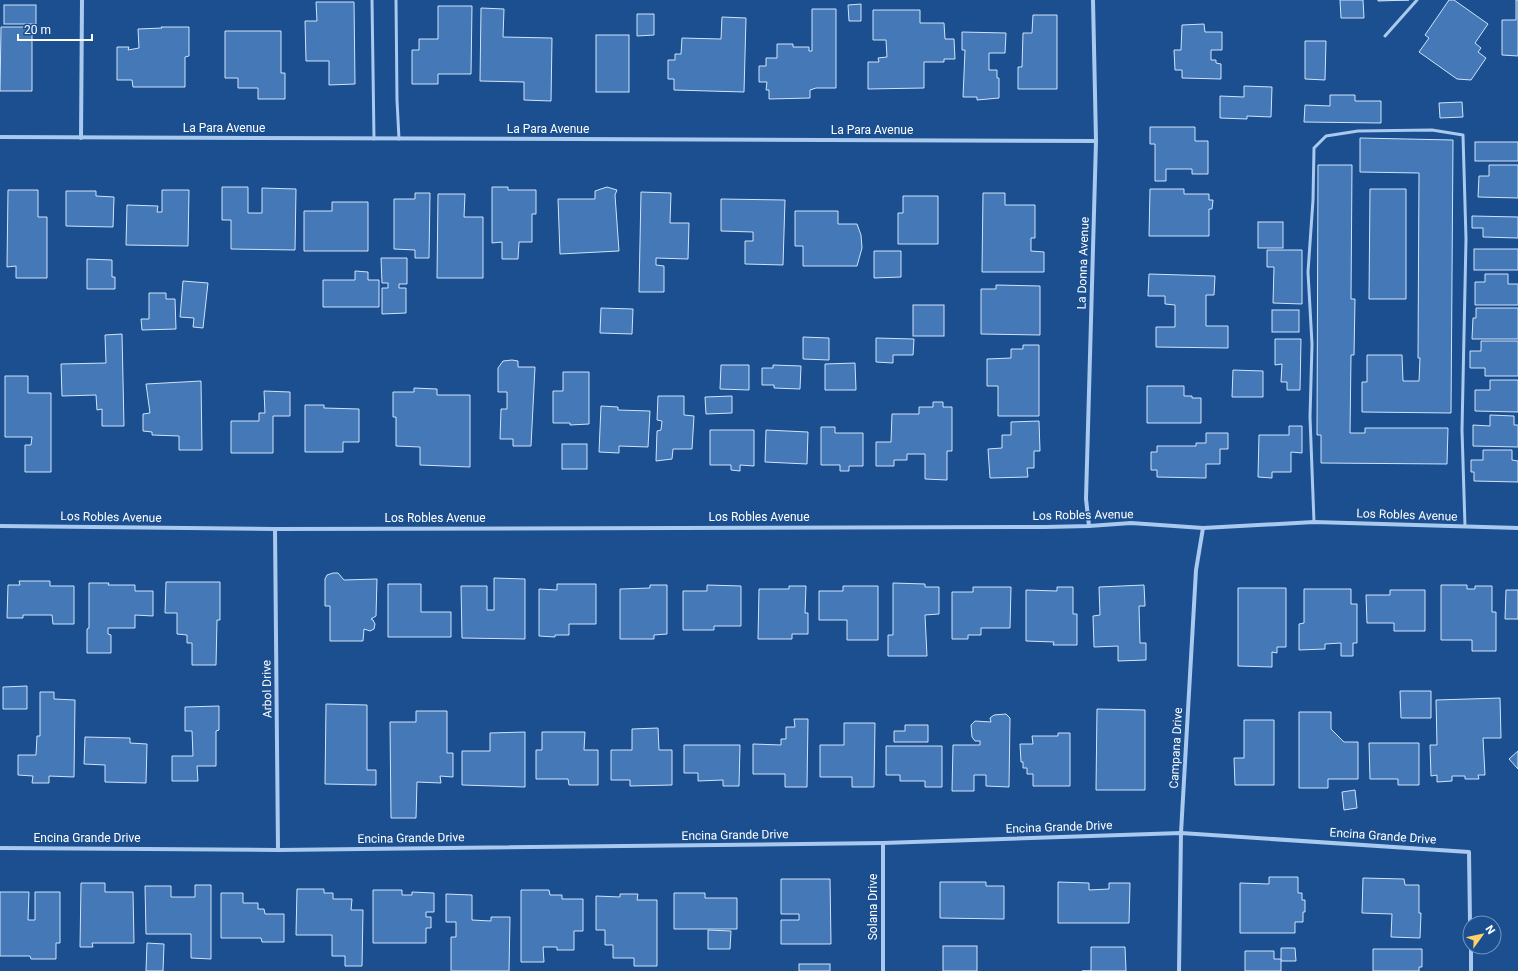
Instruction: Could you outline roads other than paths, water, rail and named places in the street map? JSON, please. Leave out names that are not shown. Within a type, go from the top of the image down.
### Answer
[{"type":"street","points":[[81,138],[82,0]]},
{"type":"street","name":"La Donna Avenue","points":[[1089,526],[1086,500],[1096,141],[1093,0]]},
{"type":"street","name":"La Para Avenue","points":[[0,137],[1096,141]]},
{"type":"street","name":"Los Robles Avenue","points":[[0,526],[275,528],[1089,526],[1131,523],[1203,528],[1314,522],[1518,528]]},
{"type":"street","name":"Arbol Drive","points":[[275,528],[278,850]]},
{"type":"street","name":"Campana Drive","points":[[1180,971],[1181,833],[1196,570],[1203,528]]},
{"type":"street","name":"Encina Grande Drive","points":[[0,848],[278,850],[883,843],[1181,833],[1469,852],[1470,915]]},
{"type":"street","name":"Solana Drive","points":[[883,843],[883,971]]},
{"type":"street","points":[[1471,955],[1471,971]]},
{"type":"lane","points":[[372,0],[374,139]]},
{"type":"lane","points":[[396,0],[399,139]]},
{"type":"lane","points":[[1385,36],[1417,0]]},
{"type":"lane","points":[[1314,522],[1310,417],[1312,344],[1308,272],[1313,200],[1314,148],[1326,136],[1358,131],[1432,130],[1463,135],[1466,233],[1462,430],[1464,526]]}]
